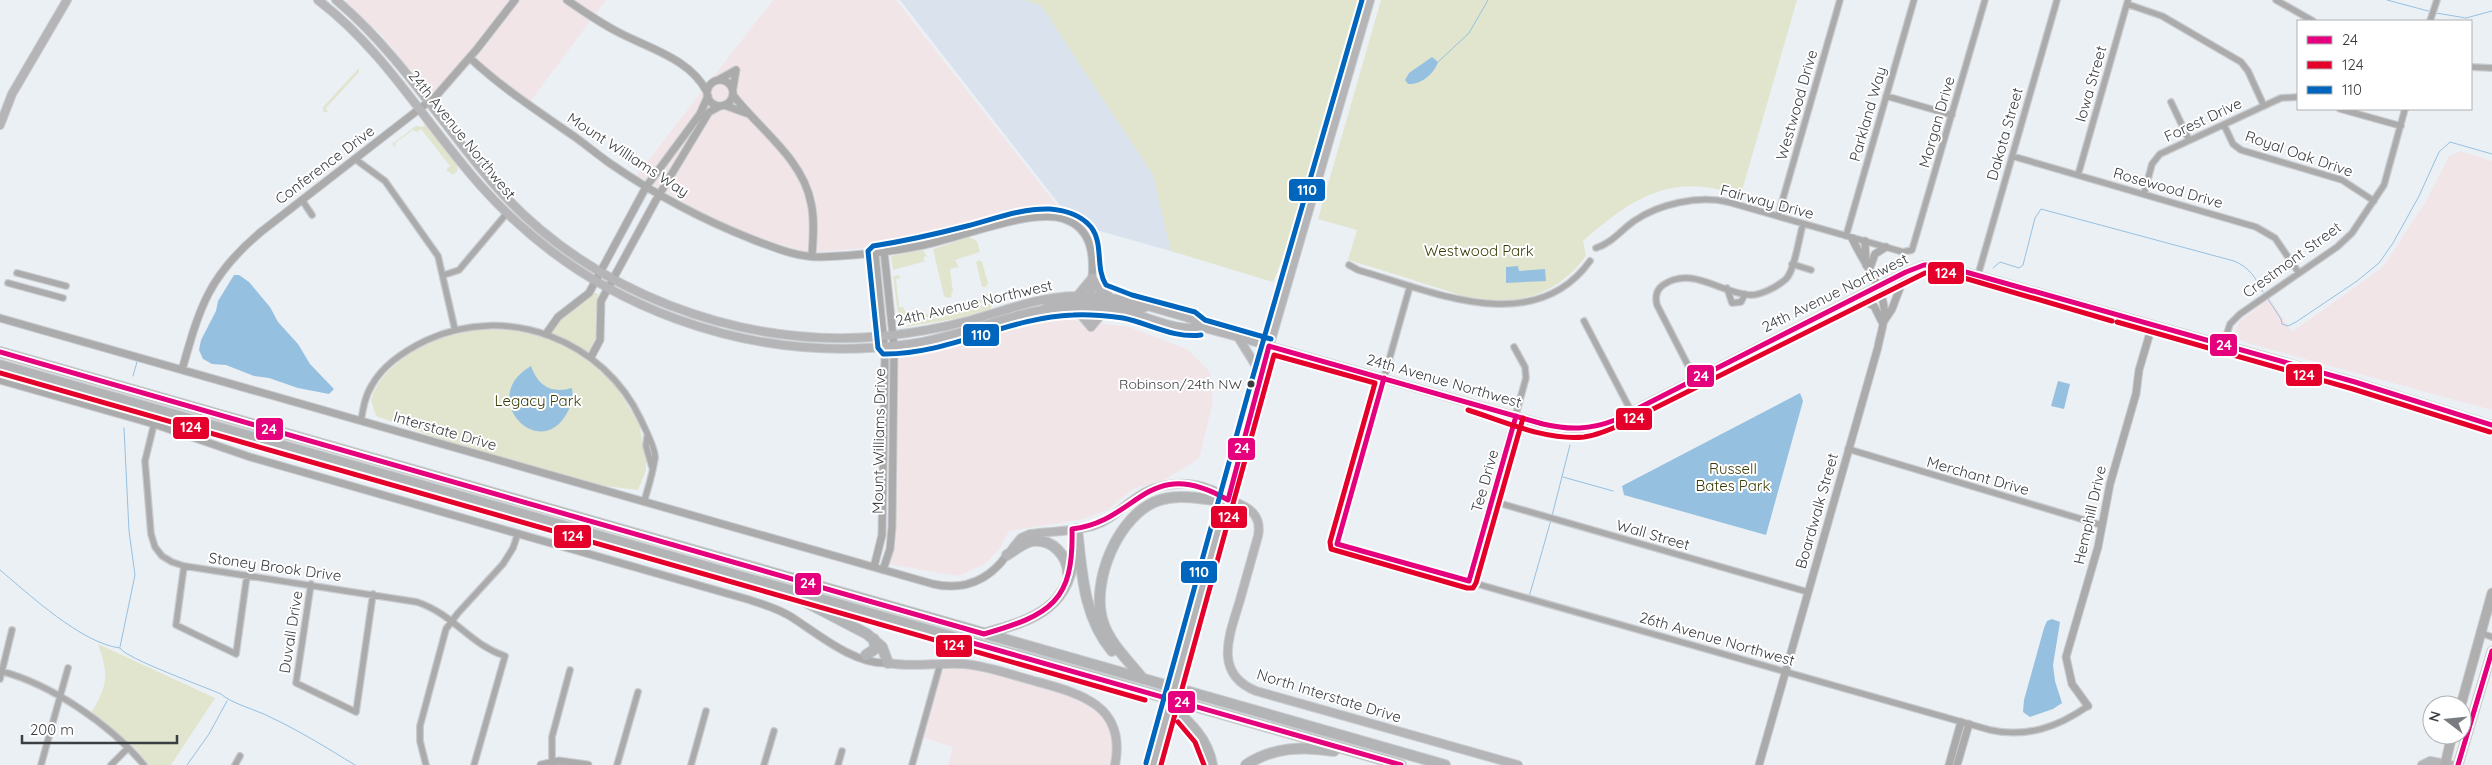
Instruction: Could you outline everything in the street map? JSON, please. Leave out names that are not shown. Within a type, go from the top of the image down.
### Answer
[{"type":"highway","points":[[0,352],[1445,765]]},
{"type":"highway","points":[[0,365],[1401,765]]},
{"type":"highway","points":[[1143,678],[1112,640],[1101,613],[1101,590],[1116,538],[1136,512],[1155,501],[1179,496],[1209,501],[1228,500]]},
{"type":"highway","points":[[984,634],[1037,616],[1054,602],[1068,579],[1073,560],[1075,529]]},
{"type":"highway","points":[[1075,529],[1085,593],[1095,624],[1112,651],[1143,678]]},
{"type":"highway","points":[[1007,555],[1024,544],[1033,541],[1047,543],[1063,555],[1068,569],[1068,579]]},
{"type":"highway","points":[[775,586],[844,620],[874,639],[882,647],[888,663]]},
{"type":"highway","points":[[866,655],[875,649],[874,639]]},
{"type":"highway","points":[[1161,697],[1201,736],[1208,748],[1212,765]]},
{"type":"highway","points":[[1246,765],[1270,753],[1296,749],[1330,751],[1375,758]]},
{"type":"main road","points":[[0,125],[12,94],[67,0]]},
{"type":"main road","name":"24th Avenue Northwest","points":[[318,0],[373,50],[479,183],[507,213],[551,251],[608,289],[673,318],[738,338],[800,347],[844,349],[885,347],[946,338],[1039,311],[1074,307],[1112,309],[1190,329],[1201,327],[1516,416],[1575,430],[1605,424],[1906,272],[1924,266],[1940,265],[2355,382],[2492,425]]},
{"type":"main road","name":"24th Avenue Northwest","points":[[336,0],[378,39],[430,102],[480,168],[509,200],[553,239],[613,279],[685,311],[750,329],[814,337],[884,336],[943,327],[1034,301],[1091,296],[1111,298],[1154,308],[1192,319],[1201,327]]},
{"type":"main road","points":[[1153,765],[1228,500],[1261,374],[1370,0]]},
{"type":"main road","points":[[1077,296],[1092,278]]},
{"type":"main road","points":[[1039,311],[1054,303],[1086,301],[1091,296],[1092,278]]},
{"type":"main road","points":[[1092,278],[1099,289],[1111,298]]},
{"type":"main road","points":[[1091,327],[1091,307],[1095,302],[1134,308],[1154,308]]},
{"type":"main road","points":[[1074,307],[1091,327]]},
{"type":"main road","points":[[1091,327],[1100,316],[1112,309]]},
{"type":"main road","points":[[1238,337],[1261,374]]},
{"type":"main road","name":"North Interstate Drive","points":[[1007,555],[1021,538],[1030,534],[1075,529],[1104,521],[1137,496],[1166,485],[1189,484],[1213,490],[1228,500],[1250,509],[1258,519],[1260,529],[1227,648],[1231,668],[1239,680],[1256,690],[1518,765]]},
{"type":"main road","points":[[2464,695],[2492,593]]},
{"type":"main road","points":[[2458,765],[2492,651]]},
{"type":"main road","points":[[888,663],[907,666],[978,666],[1086,697],[1104,711],[1111,723],[1117,744],[1115,765]]},
{"type":"main road","points":[[2422,765],[2430,761],[2447,764],[2450,745]]},
{"type":"street","name":"Conference Drive","points":[[182,370],[198,313],[219,274],[246,244],[430,102],[470,58],[515,0]]},
{"type":"street","points":[[568,0],[616,32],[671,58],[696,75],[728,82],[746,113],[787,156],[804,182],[813,213],[812,256]]},
{"type":"street","name":"Westwood Drive","points":[[1778,216],[1840,0]]},
{"type":"street","name":"Parkland Way","points":[[1849,237],[1886,96],[1914,0]]},
{"type":"street","name":"Morgan Drive","points":[[1912,250],[1985,0]]},
{"type":"street","name":"Dakota Street","points":[[1978,275],[2057,0]]},
{"type":"street","points":[[2276,0],[2311,20]]},
{"type":"street","points":[[2127,2],[2162,16],[2241,62],[2248,71],[2264,106]]},
{"type":"street","name":"Iowa Street","points":[[2078,175],[2127,2]]},
{"type":"street","points":[[2431,20],[2436,3]]},
{"type":"street","name":"Mount Williams Way","points":[[470,58],[520,99],[646,186],[724,228],[794,254],[812,256],[884,251]]},
{"type":"street","points":[[2472,67],[2492,68]]},
{"type":"street","points":[[546,334],[558,317],[585,298],[596,282],[646,186],[700,114],[710,85],[736,70],[731,100],[709,112],[659,194],[613,279],[600,306],[600,340],[591,357]]},
{"type":"street","points":[[696,75],[712,103],[746,113]]},
{"type":"street","points":[[1886,96],[1952,115]]},
{"type":"street","name":"Forest Drive","points":[[2144,194],[2152,164],[2157,157],[2189,140],[2281,98],[2297,97]]},
{"type":"street","points":[[2171,102],[2189,140]]},
{"type":"street","points":[[2344,110],[2401,126]]},
{"type":"street","name":"Crestmont Street","points":[[2223,346],[2228,330],[2236,317],[2348,237],[2384,184],[2406,110]]},
{"type":"street","name":"Royal Oak Drive","points":[[2224,125],[2233,144],[2241,150],[2342,180],[2374,201]]},
{"type":"street","name":"Rosewood Drive","points":[[2012,156],[2263,230],[2274,238],[2299,273]]},
{"type":"street","points":[[355,159],[386,183],[438,256],[444,275],[455,330]]},
{"type":"street","points":[[302,200],[312,215]]},
{"type":"street","name":"Fairway Drive","points":[[1596,248],[1608,244],[1639,218],[1666,207],[1686,202],[1720,200],[1903,252],[1912,250]]},
{"type":"street","points":[[444,275],[459,270],[507,213]]},
{"type":"street","points":[[884,251],[927,244],[1003,224],[1055,217],[1072,223],[1088,238],[1093,252],[1092,278]]},
{"type":"street","points":[[1695,379],[1660,312],[1656,295],[1664,284],[1682,277],[1745,294],[1758,294],[1780,283],[1789,275],[1803,224]]},
{"type":"street","name":"Boardwalk Street","points":[[1759,765],[1878,347],[1884,309],[1877,286],[1849,237]]},
{"type":"street","points":[[1865,241],[1867,268]]},
{"type":"street","points":[[1867,268],[1874,254],[1886,247]]},
{"type":"street","name":"Mount Williams Drive","points":[[883,570],[890,548],[892,528],[894,346],[884,251]]},
{"type":"street","name":"Mount Williams Drive","points":[[874,567],[882,535],[885,347],[875,252]]},
{"type":"street","points":[[1348,265],[1410,286],[1480,304],[1528,302],[1553,292],[1573,279],[1590,261]]},
{"type":"street","points":[[1792,264],[1811,270]]},
{"type":"street","points":[[1855,297],[1874,306],[1882,323],[1892,309],[1906,272]]},
{"type":"street","points":[[17,273],[66,286]]},
{"type":"street","points":[[8,283],[63,298]]},
{"type":"street","points":[[1384,378],[1410,286]]},
{"type":"street","points":[[1727,288],[1730,300],[1736,304],[1741,302],[1745,294]]},
{"type":"street","name":"Interstate Drive","points":[[0,318],[883,570]]},
{"type":"street","points":[[1584,321],[1631,411]]},
{"type":"street","points":[[360,421],[369,391],[384,369],[420,343],[455,330],[499,325],[546,334],[571,345],[591,357],[608,371],[628,396],[647,437],[653,445],[655,457],[644,502]]},
{"type":"street","name":"Hemphill Drive","points":[[2088,706],[2072,684],[2066,658],[2098,547],[2101,525],[2152,326]]},
{"type":"street","name":"Tee Drive","points":[[1469,581],[1526,378],[1526,370],[1514,346]]},
{"type":"street","name":"26th Avenue Northwest","points":[[1384,378],[1337,544],[1961,722],[2004,732],[2035,731],[2058,724],[2088,706]]},
{"type":"street","points":[[0,380],[154,424],[250,457],[765,605],[791,617],[823,640],[861,658],[888,663]]},
{"type":"street","name":"Stoney Brook Drive","points":[[154,424],[145,461],[151,534],[155,547],[162,556],[184,566],[311,584],[417,602],[435,609],[481,646],[505,656],[474,765]]},
{"type":"street","name":"Merchant Drive","points":[[1848,449],[2101,525]]},
{"type":"street","name":"Wall Street","points":[[1492,501],[1808,592]]},
{"type":"street","points":[[426,765],[419,734],[422,713],[446,630],[503,564],[518,533]]},
{"type":"street","name":"North Interstate Drive","points":[[883,570],[945,587],[960,586],[984,578],[996,569],[1007,555]]},
{"type":"street","points":[[184,566],[176,625],[236,654],[247,575]]},
{"type":"street","name":"Duvall Drive","points":[[311,584],[296,683],[356,712],[373,594]]},
{"type":"street","points":[[0,679],[12,630]]},
{"type":"street","points":[[2481,634],[2492,637]]},
{"type":"street","points":[[842,649],[888,663]]},
{"type":"street","points":[[912,765],[940,665]]},
{"type":"street","points":[[41,765],[68,668]]},
{"type":"street","points":[[552,762],[552,737],[570,670]]},
{"type":"street","points":[[1,671],[30,681],[61,698],[128,748],[144,765]]},
{"type":"street","points":[[618,765],[638,692]]},
{"type":"street","points":[[691,765],[706,711]]},
{"type":"street","points":[[1949,765],[1961,722]]},
{"type":"street","points":[[1957,765],[1969,724]]},
{"type":"street","points":[[764,765],[774,731]]},
{"type":"street","points":[[110,765],[128,748]]},
{"type":"street","points":[[838,765],[842,751]]},
{"type":"street","points":[[235,765],[240,756]]},
{"type":"street","points":[[541,765],[568,761],[588,765]]},
{"type":"shaded area","points":[[347,0],[606,0],[530,102],[474,60],[436,103],[382,35],[346,4]]},
{"type":"shaded area","points":[[773,0],[896,0],[1066,217],[1022,218],[899,245],[808,253],[766,240],[714,220],[637,175]]},
{"type":"shaded area","points":[[900,0],[1360,0],[1305,193],[1274,280],[1096,230],[1066,213]]},
{"type":"shaded area","points":[[2460,151],[2492,161],[2492,410],[2272,350],[2235,339],[2232,336],[2240,321],[2270,298],[2292,332],[2383,267],[2426,201],[2449,156]]},
{"type":"shaded area","points":[[1063,319],[1129,327],[1187,349],[1210,372],[1213,402],[1199,459],[1164,480],[1133,489],[1109,509],[1084,519],[1009,531],[1000,548],[985,564],[959,576],[887,564],[897,348]]},
{"type":"shaded area","points":[[956,666],[981,669],[1077,696],[1091,704],[1108,724],[1113,746],[1111,765],[948,765],[953,747],[924,738],[943,668]]},
{"type":"green space","points":[[1023,0],[1358,0],[1291,238],[1273,282],[1171,251],[1153,175],[1041,5]]},
{"type":"green space","name":"Westwood Park","points":[[1381,0],[1797,0],[1741,194],[1685,186],[1669,189],[1638,200],[1609,219],[1583,241],[1586,256],[1564,279],[1552,287],[1525,298],[1495,301],[1467,297],[1348,260],[1357,230],[1318,219]]},
{"type":"green space","points":[[359,68],[359,72],[326,108],[328,112],[323,112],[323,107]]},
{"type":"green space","points":[[425,123],[458,164],[457,171],[453,175],[446,170],[450,166],[421,129],[417,132],[413,130],[395,143],[396,148],[392,144],[416,126],[423,127]]},
{"type":"green space","points":[[969,237],[977,241],[980,252],[955,260],[959,267],[950,269],[953,292],[951,293],[952,297],[947,298],[944,296],[933,249]]},
{"type":"green space","points":[[923,250],[928,258],[925,256],[923,259],[926,261],[893,270],[891,256]]},
{"type":"green space","points":[[979,260],[982,262],[988,283],[986,287],[982,287],[976,262]]},
{"type":"green space","points":[[899,275],[900,278],[896,279],[899,307],[903,307],[908,317],[922,315],[922,318],[912,320],[904,325],[899,322],[893,276]]},
{"type":"green space","name":"Legacy Park","points":[[593,293],[597,293],[600,297],[597,312],[598,333],[586,358],[615,385],[639,423],[646,470],[638,490],[605,486],[506,459],[440,439],[376,416],[371,400],[380,380],[406,356],[422,346],[456,334],[473,331],[509,330],[545,337],[560,318]]},
{"type":"green space","points":[[988,293],[992,300],[967,306],[965,300],[968,303],[984,299],[984,295]]},
{"type":"green space","points":[[964,300],[966,307],[924,318],[923,315],[946,310],[946,306],[951,304],[952,308],[964,305]]},
{"type":"green space","points":[[993,303],[990,310],[973,316],[905,327],[914,322],[942,317]]},
{"type":"green space","points":[[98,644],[215,698],[171,765],[148,765],[137,750],[91,713],[104,687],[105,680],[104,664]]},
{"type":"water","points":[[1432,57],[1438,62],[1430,74],[1418,83],[1408,84],[1405,80],[1409,73]]},
{"type":"water","points":[[1518,266],[1519,271],[1545,269],[1546,281],[1506,283],[1506,267]]},
{"type":"water","points":[[234,275],[239,275],[249,282],[270,307],[278,322],[298,344],[310,364],[334,389],[329,394],[298,388],[269,378],[254,376],[226,365],[212,364],[203,359],[199,350],[201,340],[216,311],[218,301]]},
{"type":"water","points":[[531,366],[537,379],[546,387],[558,390],[572,388],[572,400],[568,411],[564,418],[552,429],[539,431],[527,427],[517,419],[511,406],[510,393],[516,379]]},
{"type":"water","points":[[2058,381],[2070,384],[2064,409],[2051,406]]},
{"type":"water","name":"Russell Bates Park","points":[[1800,393],[1803,401],[1766,535],[1624,495],[1622,486]]},
{"type":"water","points":[[2052,619],[2060,622],[2053,665],[2055,681],[2062,703],[2053,709],[2030,717],[2023,712],[2024,700],[2044,628],[2047,621]]},
{"type":"waterway","points":[[1438,62],[1469,33],[1488,0]]},
{"type":"waterway","points":[[2387,0],[2432,12]]},
{"type":"waterway","points":[[2436,13],[2466,18],[2492,11]]},
{"type":"waterway","points":[[2268,299],[2281,319],[2282,324],[2288,326],[2296,322],[2357,281],[2379,263],[2393,243],[2419,196],[2439,152],[2450,142],[2492,154]]},
{"type":"waterway","points":[[1993,268],[2000,262],[2019,268],[2023,265],[2035,218],[2041,209],[2234,261],[2244,266],[2252,274],[2263,292]]},
{"type":"waterway","points":[[133,376],[137,362]]},
{"type":"waterway","points":[[120,647],[135,575],[129,531],[124,428]]},
{"type":"waterway","points":[[1552,516],[1570,445]]},
{"type":"waterway","points":[[1563,477],[1613,491]]},
{"type":"waterway","points":[[1529,597],[1551,520]]},
{"type":"waterway","points":[[0,570],[41,604],[73,628],[89,637],[120,648],[125,653],[150,665],[265,714],[355,765]]},
{"type":"waterway","points":[[187,765],[209,734],[227,701]]},
{"type":"transit line","name":"110","points":[[1146,763],[1251,383],[1362,0]]},
{"type":"transit line","name":"110","points":[[1201,335],[1191,336],[1171,333],[1123,318],[1073,315],[1025,322],[931,349],[883,354],[878,348],[868,251],[873,246],[932,235],[1019,212],[1040,209],[1061,211],[1077,216],[1091,227],[1099,248],[1101,271],[1106,285],[1132,295],[1195,312],[1205,320],[1271,339]]},
{"type":"transit line","name":"24","points":[[0,352],[984,634],[1026,620],[1054,602],[1068,574],[1072,554],[1072,529],[1094,524],[1113,515],[1144,494],[1160,487],[1179,484],[1201,487],[1228,500],[1269,346],[1543,424],[1571,428],[1597,426],[1615,420],[1906,272],[1924,265],[1941,265],[2355,382],[2492,425]]},
{"type":"transit line","name":"124","points":[[1468,410],[1525,429],[1555,436],[1584,437],[1595,435],[1627,422],[1925,273],[1947,273],[2112,321]]},
{"type":"transit line","name":"124","points":[[2117,322],[2353,389],[2490,432]]},
{"type":"transit line","name":"124","points":[[1161,765],[1274,355],[1375,383],[1330,542],[1331,549],[1467,588],[1473,588],[1476,583],[1523,418]]},
{"type":"transit line","name":"124","points":[[0,373],[1145,700]]},
{"type":"transit line","name":"24","points":[[1384,378],[1337,544],[1469,581],[1516,416]]},
{"type":"transit line","name":"24","points":[[962,640],[1401,765]]},
{"type":"transit line","name":"24","points":[[2458,765],[2492,651]]},
{"type":"transit line","name":"124","points":[[1178,722],[1195,742],[1204,765]]},
{"type":"place","name":"Robinson/24th NW","points":[[1251,384]]}]
